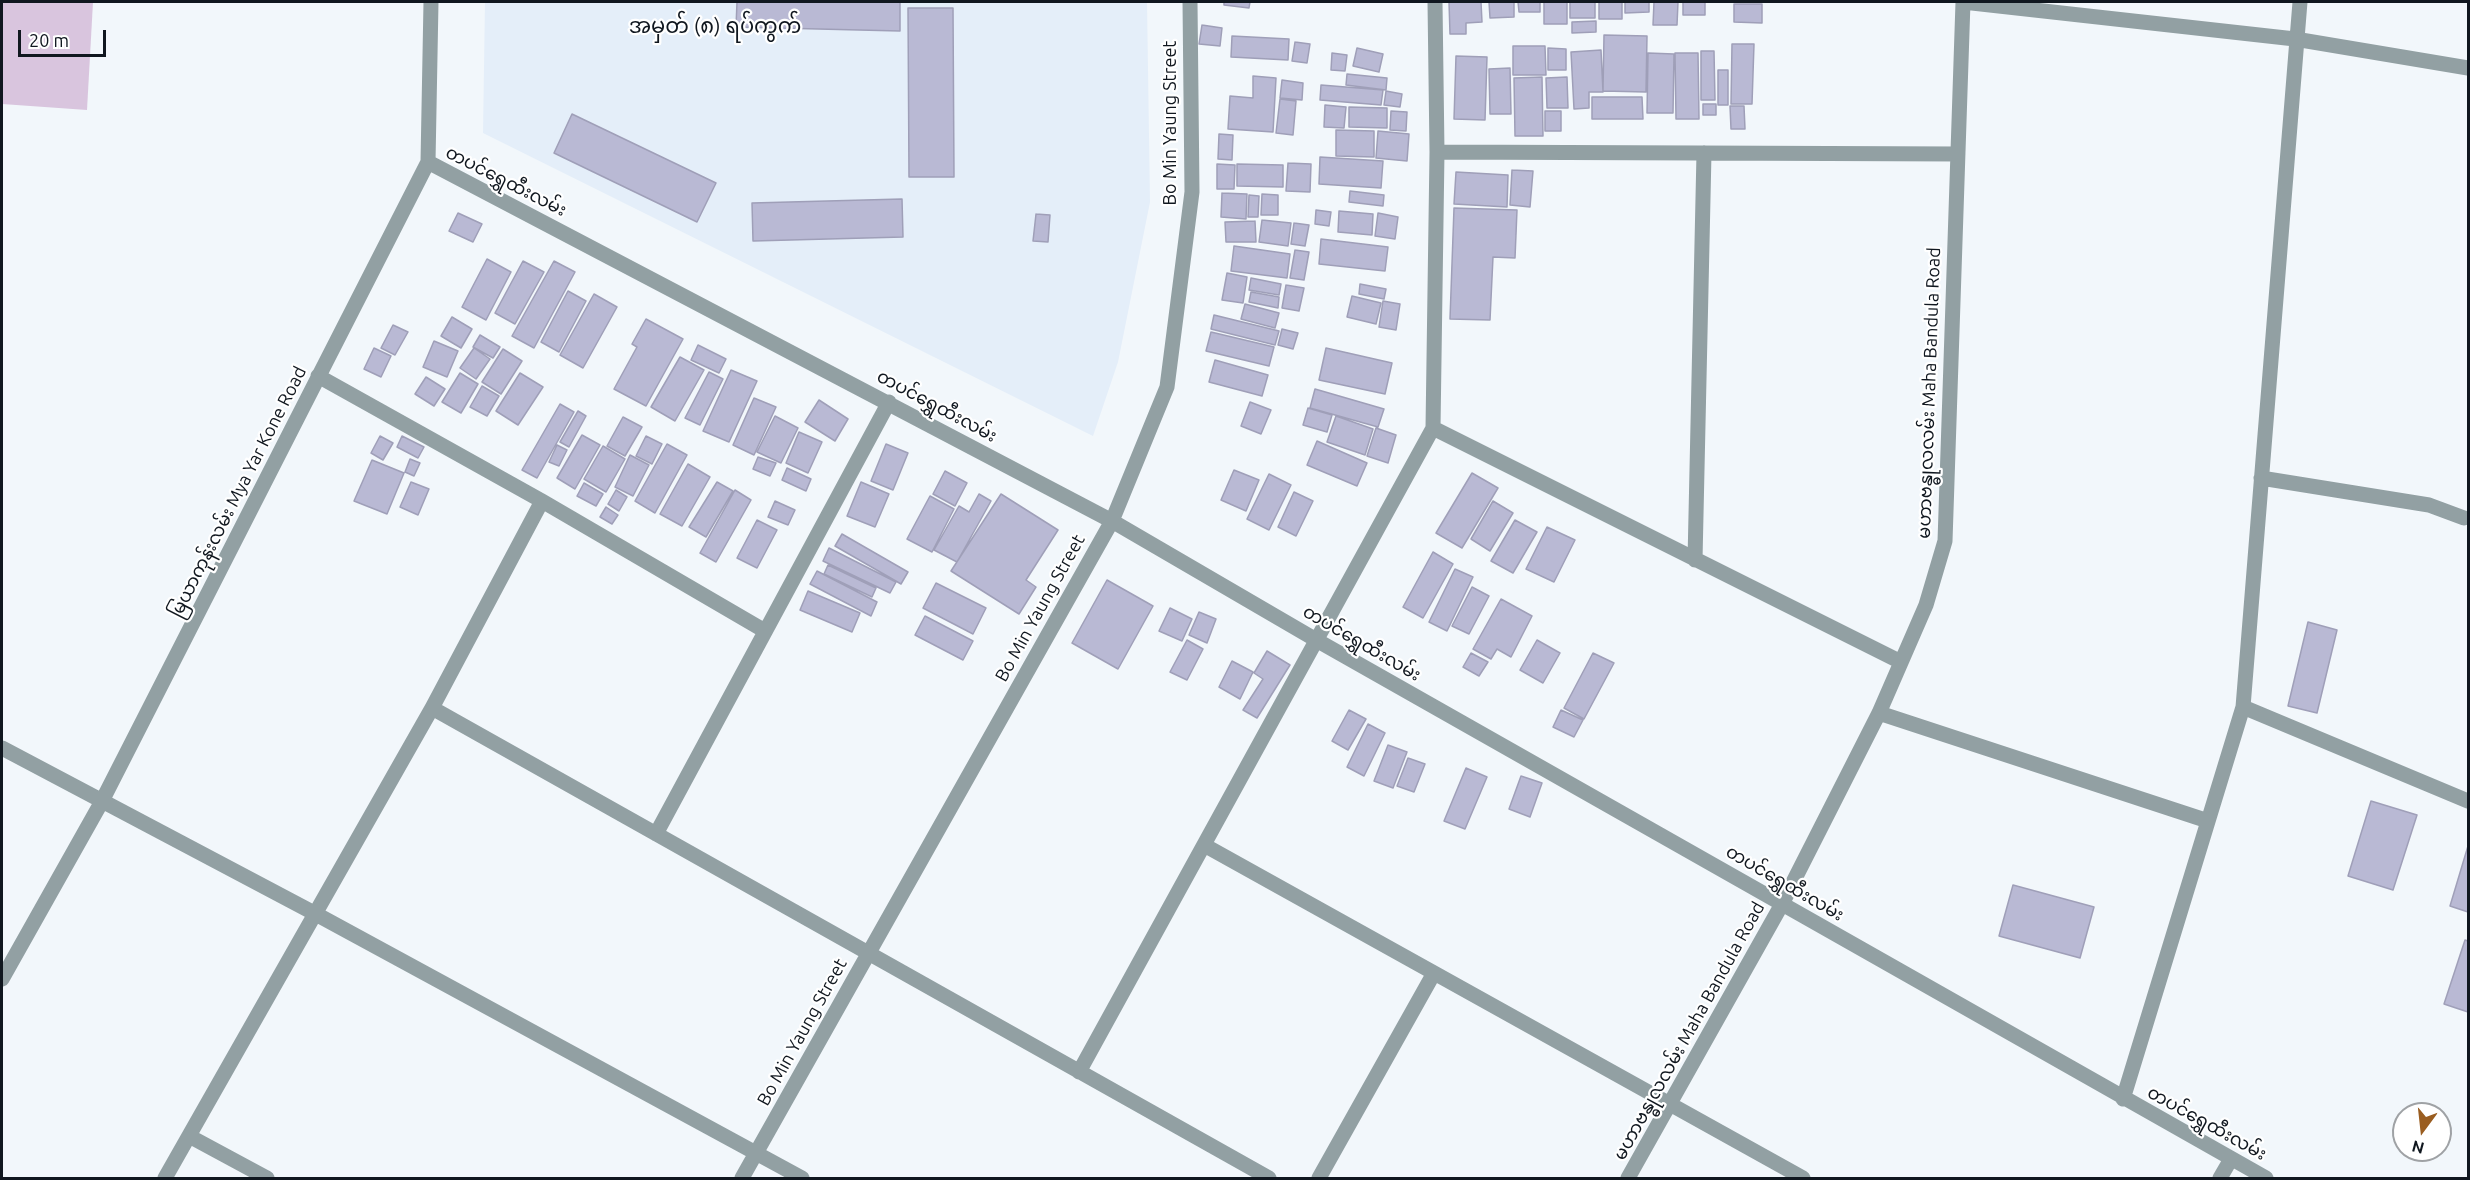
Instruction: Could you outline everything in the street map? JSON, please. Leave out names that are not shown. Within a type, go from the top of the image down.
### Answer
[{"type":"street","name":"မြယာကုန်းလမ်း Mya Yar Kone Road","points":[[2,979],[101,803],[428,162],[431,2]]},
{"type":"street","name":"Bo Min Yaung Street","points":[[742,1179],[1112,521],[1167,387],[1192,192],[1190,2]]},
{"type":"street","points":[[1079,1072],[1318,641],[1433,428],[1437,152],[1435,2]]},
{"type":"street","points":[[1963,2],[2295,39],[2469,68]]},
{"type":"street","name":"မဟာဗန္ဓုလလမ်း Maha Bandula Road","points":[[1628,1179],[1782,904],[1879,713],[1926,605],[1945,541],[1963,2]]},
{"type":"street","points":[[2122,1099],[2243,707],[2295,39],[2300,2]]},
{"type":"street","points":[[1437,152],[1958,154]]},
{"type":"street","points":[[1695,560],[1704,153]]},
{"type":"street","name":"တပင်ရွှေထီးလမ်း","points":[[428,162],[1112,521],[1318,641],[2266,1179]]},
{"type":"street","points":[[318,376],[542,501],[765,631]]},
{"type":"street","points":[[656,834],[889,402]]},
{"type":"street","points":[[1433,428],[1901,662]]},
{"type":"street","points":[[2261,478],[2429,505],[2464,518]]},
{"type":"street","points":[[165,1179],[432,708],[542,501]]},
{"type":"street","points":[[2243,707],[2469,801]]},
{"type":"street","points":[[432,708],[1269,1179]]},
{"type":"street","points":[[1879,713],[2208,821]]},
{"type":"street","points":[[2,748],[101,803],[314,913],[802,1179]]},
{"type":"street","points":[[1204,845],[1803,1179]]},
{"type":"street","points":[[1319,1179],[1434,974]]},
{"type":"street","points":[[189,1136],[267,1179]]},
{"type":"street","points":[[2220,1179],[2231,1159]]},
{"type":"shaded area","points":[[2,2],[93,2],[87,110],[2,104]]},
{"type":"shaded area","points":[[485,2],[1147,2],[1150,202],[1118,362],[1093,436],[483,133]]},
{"type":"building","points":[[737,2],[900,2],[900,31],[736,27]]},
{"type":"building","points":[[1224,2],[1250,2],[1249,8],[1224,5]]},
{"type":"building","points":[[1449,2],[1481,2],[1482,22],[1466,23],[1466,34],[1450,34]]},
{"type":"building","points":[[1489,2],[1514,2],[1514,17],[1490,18]]},
{"type":"building","points":[[1518,2],[1540,2],[1540,12],[1519,12]]},
{"type":"building","points":[[1544,2],[1567,2],[1567,24],[1544,24]]},
{"type":"building","points":[[1570,2],[1595,2],[1595,18],[1570,18]]},
{"type":"building","points":[[1599,2],[1622,2],[1622,19],[1599,19]]},
{"type":"building","points":[[1625,2],[1649,2],[1649,12],[1625,13]]},
{"type":"building","points":[[1654,2],[1678,2],[1677,25],[1653,25]]},
{"type":"building","points":[[1683,2],[1705,2],[1705,15],[1683,15]]},
{"type":"building","points":[[1734,4],[1762,4],[1762,23],[1734,22]]},
{"type":"building","points":[[908,8],[953,8],[954,177],[909,177]]},
{"type":"building","points":[[1596,21],[1596,32],[1572,33],[1572,22]]},
{"type":"building","points":[[1202,25],[1222,28],[1220,46],[1199,44]]},
{"type":"building","points":[[1604,35],[1647,36],[1646,92],[1603,91]]},
{"type":"building","points":[[1232,36],[1289,39],[1288,60],[1231,57]]},
{"type":"building","points":[[1295,42],[1310,44],[1307,63],[1292,61]]},
{"type":"building","points":[[1732,44],[1754,44],[1752,104],[1731,104]]},
{"type":"building","points":[[1513,46],[1545,46],[1546,75],[1513,75]]},
{"type":"building","points":[[1357,48],[1383,54],[1379,72],[1353,66]]},
{"type":"building","points":[[1548,48],[1566,49],[1566,70],[1548,70]]},
{"type":"building","points":[[1601,50],[1603,92],[1589,92],[1589,108],[1574,109],[1571,52]]},
{"type":"building","points":[[1701,51],[1714,51],[1715,100],[1701,100]]},
{"type":"building","points":[[1332,53],[1347,55],[1345,71],[1331,70]]},
{"type":"building","points":[[1648,53],[1674,54],[1673,113],[1647,113]]},
{"type":"building","points":[[1675,53],[1698,53],[1699,119],[1676,119]]},
{"type":"building","points":[[1456,56],[1487,57],[1485,120],[1454,119]]},
{"type":"building","points":[[1510,68],[1511,114],[1490,114],[1489,69]]},
{"type":"building","points":[[1718,70],[1728,70],[1728,105],[1718,105]]},
{"type":"building","points":[[1347,74],[1387,78],[1386,90],[1346,85]]},
{"type":"building","points":[[1253,76],[1276,78],[1273,132],[1228,129],[1230,96],[1253,98]]},
{"type":"building","points":[[1542,77],[1543,136],[1515,136],[1514,78]]},
{"type":"building","points":[[1567,77],[1568,108],[1547,108],[1546,78]]},
{"type":"building","points":[[1282,80],[1303,83],[1302,100],[1280,98]]},
{"type":"building","points":[[1321,85],[1383,90],[1381,105],[1320,100]]},
{"type":"building","points":[[1386,91],[1402,94],[1400,107],[1384,105]]},
{"type":"building","points":[[1592,97],[1642,97],[1643,119],[1592,119]]},
{"type":"building","points":[[1280,99],[1296,101],[1293,135],[1276,133]]},
{"type":"building","points":[[1703,104],[1716,104],[1716,115],[1703,115]]},
{"type":"building","points":[[1325,105],[1346,107],[1344,128],[1324,127]]},
{"type":"building","points":[[1730,106],[1744,106],[1745,129],[1731,129]]},
{"type":"building","points":[[1349,107],[1387,108],[1387,128],[1349,127]]},
{"type":"building","points":[[1391,111],[1407,112],[1406,131],[1390,130]]},
{"type":"building","points":[[1545,111],[1561,111],[1561,131],[1545,131]]},
{"type":"building","points":[[572,114],[716,183],[697,222],[554,153]]},
{"type":"building","points":[[1336,130],[1374,131],[1374,157],[1336,156]]},
{"type":"building","points":[[1378,131],[1409,134],[1407,161],[1376,158]]},
{"type":"building","points":[[1219,134],[1233,135],[1232,160],[1218,159]]},
{"type":"building","points":[[1320,157],[1383,161],[1381,188],[1319,184]]},
{"type":"building","points":[[1288,163],[1311,164],[1310,192],[1286,191]]},
{"type":"building","points":[[1217,164],[1235,165],[1234,189],[1217,189]]},
{"type":"building","points":[[1237,164],[1283,165],[1283,187],[1237,186]]},
{"type":"building","points":[[1512,170],[1533,171],[1530,207],[1510,205]]},
{"type":"building","points":[[1456,172],[1508,175],[1507,207],[1454,204]]},
{"type":"building","points":[[1350,191],[1384,195],[1383,206],[1349,202]]},
{"type":"building","points":[[1222,193],[1247,194],[1246,219],[1221,217]]},
{"type":"building","points":[[1262,194],[1278,195],[1278,215],[1261,215]]},
{"type":"building","points":[[1249,195],[1259,196],[1258,217],[1248,217]]},
{"type":"building","points":[[902,199],[903,237],[753,241],[752,203]]},
{"type":"building","points":[[1454,208],[1517,210],[1515,258],[1493,257],[1490,320],[1450,319]]},
{"type":"building","points":[[1316,210],[1331,212],[1329,226],[1315,224]]},
{"type":"building","points":[[1339,211],[1373,214],[1372,235],[1338,232]]},
{"type":"building","points":[[458,213],[482,224],[473,242],[449,231]]},
{"type":"building","points":[[1378,213],[1398,217],[1395,239],[1375,236]]},
{"type":"building","points":[[1036,214],[1050,215],[1048,242],[1033,241]]},
{"type":"building","points":[[1262,220],[1291,223],[1288,246],[1259,242]]},
{"type":"building","points":[[1255,221],[1256,242],[1226,242],[1225,222]]},
{"type":"building","points":[[1294,223],[1309,225],[1305,246],[1291,244]]},
{"type":"building","points":[[1321,239],[1388,247],[1385,271],[1319,264]]},
{"type":"building","points":[[1234,246],[1290,254],[1287,278],[1231,271]]},
{"type":"building","points":[[1295,250],[1309,252],[1304,280],[1290,278]]},
{"type":"building","points":[[487,259],[511,272],[486,320],[462,307]]},
{"type":"building","points":[[523,261],[544,272],[515,324],[495,313]]},
{"type":"building","points":[[554,261],[575,272],[534,348],[512,336]]},
{"type":"building","points":[[1227,273],[1247,277],[1243,303],[1222,300]]},
{"type":"building","points":[[1251,278],[1281,284],[1279,295],[1249,290]]},
{"type":"building","points":[[1360,284],[1386,289],[1384,299],[1359,294]]},
{"type":"building","points":[[1286,285],[1304,288],[1299,311],[1282,308]]},
{"type":"building","points":[[568,291],[586,301],[559,352],[541,342]]},
{"type":"building","points":[[1251,292],[1279,297],[1278,308],[1249,302]]},
{"type":"building","points":[[594,294],[617,307],[583,368],[560,355]]},
{"type":"building","points":[[1352,296],[1381,303],[1376,324],[1347,317]]},
{"type":"building","points":[[1383,301],[1400,304],[1396,330],[1379,327]]},
{"type":"building","points":[[1245,304],[1279,313],[1275,328],[1241,319]]},
{"type":"building","points":[[1214,315],[1279,331],[1275,345],[1211,329]]},
{"type":"building","points":[[452,317],[472,329],[461,348],[441,336]]},
{"type":"building","points":[[646,319],[683,339],[646,406],[614,389],[637,347],[632,344]]},
{"type":"building","points":[[393,325],[408,332],[395,355],[381,348]]},
{"type":"building","points":[[1282,329],[1298,333],[1293,349],[1278,345]]},
{"type":"building","points":[[1211,332],[1274,347],[1269,366],[1206,351]]},
{"type":"building","points":[[480,335],[500,347],[493,358],[473,347]]},
{"type":"building","points":[[434,341],[458,351],[447,377],[423,367]]},
{"type":"building","points":[[698,345],[726,359],[719,373],[691,360]]},
{"type":"building","points":[[374,348],[391,356],[381,377],[364,369]]},
{"type":"building","points":[[474,348],[490,359],[476,379],[460,368]]},
{"type":"building","points":[[1326,348],[1392,363],[1385,394],[1319,380]]},
{"type":"building","points":[[503,349],[522,361],[501,394],[482,382]]},
{"type":"building","points":[[680,357],[704,370],[675,421],[651,407]]},
{"type":"building","points":[[1215,360],[1268,375],[1262,396],[1209,382]]},
{"type":"building","points":[[731,370],[757,381],[729,442],[703,431]]},
{"type":"building","points":[[709,372],[723,379],[700,425],[685,418]]},
{"type":"building","points":[[460,373],[478,384],[461,413],[442,402]]},
{"type":"building","points":[[520,373],[543,387],[518,425],[496,411]]},
{"type":"building","points":[[426,377],[445,389],[434,406],[415,394]]},
{"type":"building","points":[[482,386],[499,396],[487,416],[470,407]]},
{"type":"building","points":[[1315,389],[1384,409],[1378,427],[1310,408]]},
{"type":"building","points":[[754,398],[776,407],[754,455],[733,445]]},
{"type":"building","points":[[819,400],[848,419],[835,441],[805,422]]},
{"type":"building","points":[[1250,402],[1271,410],[1261,434],[1241,426]]},
{"type":"building","points":[[560,404],[574,412],[537,478],[522,470]]},
{"type":"building","points":[[1308,408],[1332,415],[1327,432],[1303,425]]},
{"type":"building","points":[[578,411],[586,416],[569,447],[560,442]]},
{"type":"building","points":[[775,416],[798,428],[781,463],[757,452]]},
{"type":"building","points":[[1336,416],[1373,429],[1365,455],[1327,442]]},
{"type":"building","points":[[623,417],[642,427],[625,456],[607,446]]},
{"type":"building","points":[[1376,428],[1396,435],[1388,463],[1367,456]]},
{"type":"building","points":[[799,432],[822,442],[808,473],[786,463]]},
{"type":"building","points":[[582,435],[600,445],[575,489],[557,478]]},
{"type":"building","points":[[380,436],[393,443],[383,460],[371,453]]},
{"type":"building","points":[[402,436],[424,447],[418,458],[397,447]]},
{"type":"building","points":[[646,436],[662,444],[652,464],[636,456]]},
{"type":"building","points":[[1317,441],[1367,463],[1357,486],[1307,465]]},
{"type":"building","points":[[667,444],[687,455],[655,513],[635,501]]},
{"type":"building","points":[[886,444],[908,453],[893,490],[871,481]]},
{"type":"building","points":[[557,445],[567,450],[559,466],[549,462]]},
{"type":"building","points":[[603,446],[625,459],[606,492],[584,479]]},
{"type":"building","points":[[630,455],[649,465],[633,496],[615,487]]},
{"type":"building","points":[[758,457],[776,463],[770,476],[753,469]]},
{"type":"building","points":[[410,459],[420,463],[414,476],[405,472]]},
{"type":"building","points":[[372,460],[404,473],[387,514],[354,501]]},
{"type":"building","points":[[688,464],[710,477],[682,526],[660,514]]},
{"type":"building","points":[[787,468],[811,479],[806,491],[782,480]]},
{"type":"building","points":[[1234,470],[1259,480],[1246,511],[1221,500]]},
{"type":"building","points":[[945,471],[967,483],[955,506],[933,494]]},
{"type":"building","points":[[1472,473],[1498,488],[1462,548],[1436,533]]},
{"type":"building","points":[[1269,474],[1291,485],[1269,530],[1247,519]]},
{"type":"building","points":[[411,482],[429,489],[418,515],[400,507]]},
{"type":"building","points":[[717,482],[733,491],[706,537],[689,527]]},
{"type":"building","points":[[861,482],[889,494],[875,527],[847,516]]},
{"type":"building","points":[[584,483],[603,494],[596,506],[577,496]]},
{"type":"building","points":[[616,490],[627,497],[619,511],[608,504]]},
{"type":"building","points":[[735,490],[751,500],[716,562],[700,553]]},
{"type":"building","points":[[1294,492],[1313,501],[1296,536],[1278,527]]},
{"type":"building","points":[[979,494],[991,501],[957,562],[934,550],[959,506],[969,512]]},
{"type":"building","points":[[1001,494],[1058,530],[1026,580],[1036,587],[1019,614],[951,571]]},
{"type":"building","points":[[930,496],[954,509],[932,552],[907,539]]},
{"type":"building","points":[[775,501],[795,510],[788,525],[768,517]]},
{"type":"building","points":[[1493,501],[1513,513],[1490,551],[1471,539]]},
{"type":"building","points":[[606,507],[618,515],[612,524],[600,517]]},
{"type":"building","points":[[757,520],[777,530],[757,568],[737,558]]},
{"type":"building","points":[[1515,520],[1537,532],[1513,573],[1491,561]]},
{"type":"building","points":[[1547,527],[1575,540],[1554,582],[1526,569]]},
{"type":"building","points":[[842,534],[908,572],[901,584],[835,546]]},
{"type":"building","points":[[829,548],[896,582],[890,593],[823,561]]},
{"type":"building","points":[[1433,552],[1453,564],[1423,618],[1403,607]]},
{"type":"building","points":[[828,565],[876,588],[872,597],[824,574]]},
{"type":"building","points":[[1455,569],[1473,577],[1447,631],[1429,622]]},
{"type":"building","points":[[817,571],[877,602],[871,616],[810,584]]},
{"type":"building","points":[[1107,580],[1153,606],[1118,669],[1072,643]]},
{"type":"building","points":[[936,583],[986,608],[973,634],[923,608]]},
{"type":"building","points":[[1472,587],[1489,596],[1469,634],[1452,626]]},
{"type":"building","points":[[808,591],[860,613],[852,632],[800,610]]},
{"type":"building","points":[[1501,599],[1532,616],[1511,657],[1497,649],[1491,659],[1473,649]]},
{"type":"building","points":[[1170,608],[1192,619],[1182,641],[1159,631]]},
{"type":"building","points":[[1199,612],[1216,619],[1207,643],[1189,635]]},
{"type":"building","points":[[925,616],[973,641],[963,660],[915,635]]},
{"type":"building","points":[[2308,622],[2337,630],[2317,713],[2288,706]]},
{"type":"building","points":[[1187,640],[1203,649],[1187,680],[1170,672]]},
{"type":"building","points":[[1537,640],[1560,653],[1543,683],[1520,670]]},
{"type":"building","points":[[1267,651],[1290,665],[1257,718],[1243,710],[1263,679],[1254,673]]},
{"type":"building","points":[[1471,653],[1488,662],[1479,676],[1463,667]]},
{"type":"building","points":[[1593,653],[1614,663],[1584,719],[1564,708]]},
{"type":"building","points":[[1232,661],[1253,672],[1240,699],[1219,687]]},
{"type":"building","points":[[1349,710],[1366,719],[1348,750],[1332,741]]},
{"type":"building","points":[[1561,710],[1583,720],[1574,737],[1553,727]]},
{"type":"building","points":[[1368,724],[1385,733],[1364,776],[1347,767]]},
{"type":"building","points":[[1388,745],[1407,752],[1393,788],[1374,781]]},
{"type":"building","points":[[1408,758],[1425,764],[1414,792],[1397,786]]},
{"type":"building","points":[[1466,768],[1487,777],[1465,829],[1444,821]]},
{"type":"building","points":[[1521,776],[1542,783],[1530,817],[1509,809]]},
{"type":"building","points":[[2371,801],[2417,815],[2393,890],[2348,876]]},
{"type":"building","points":[[2468,846],[2468,912],[2450,906]]},
{"type":"building","points":[[2013,885],[2094,907],[2080,958],[1999,936]]},
{"type":"building","points":[[2465,940],[2468,941],[2468,1012],[2444,1004]]},
{"type":"district","name":"အမှတ် (၈) ရပ်ကွက်","points":[[715,26]]}]
